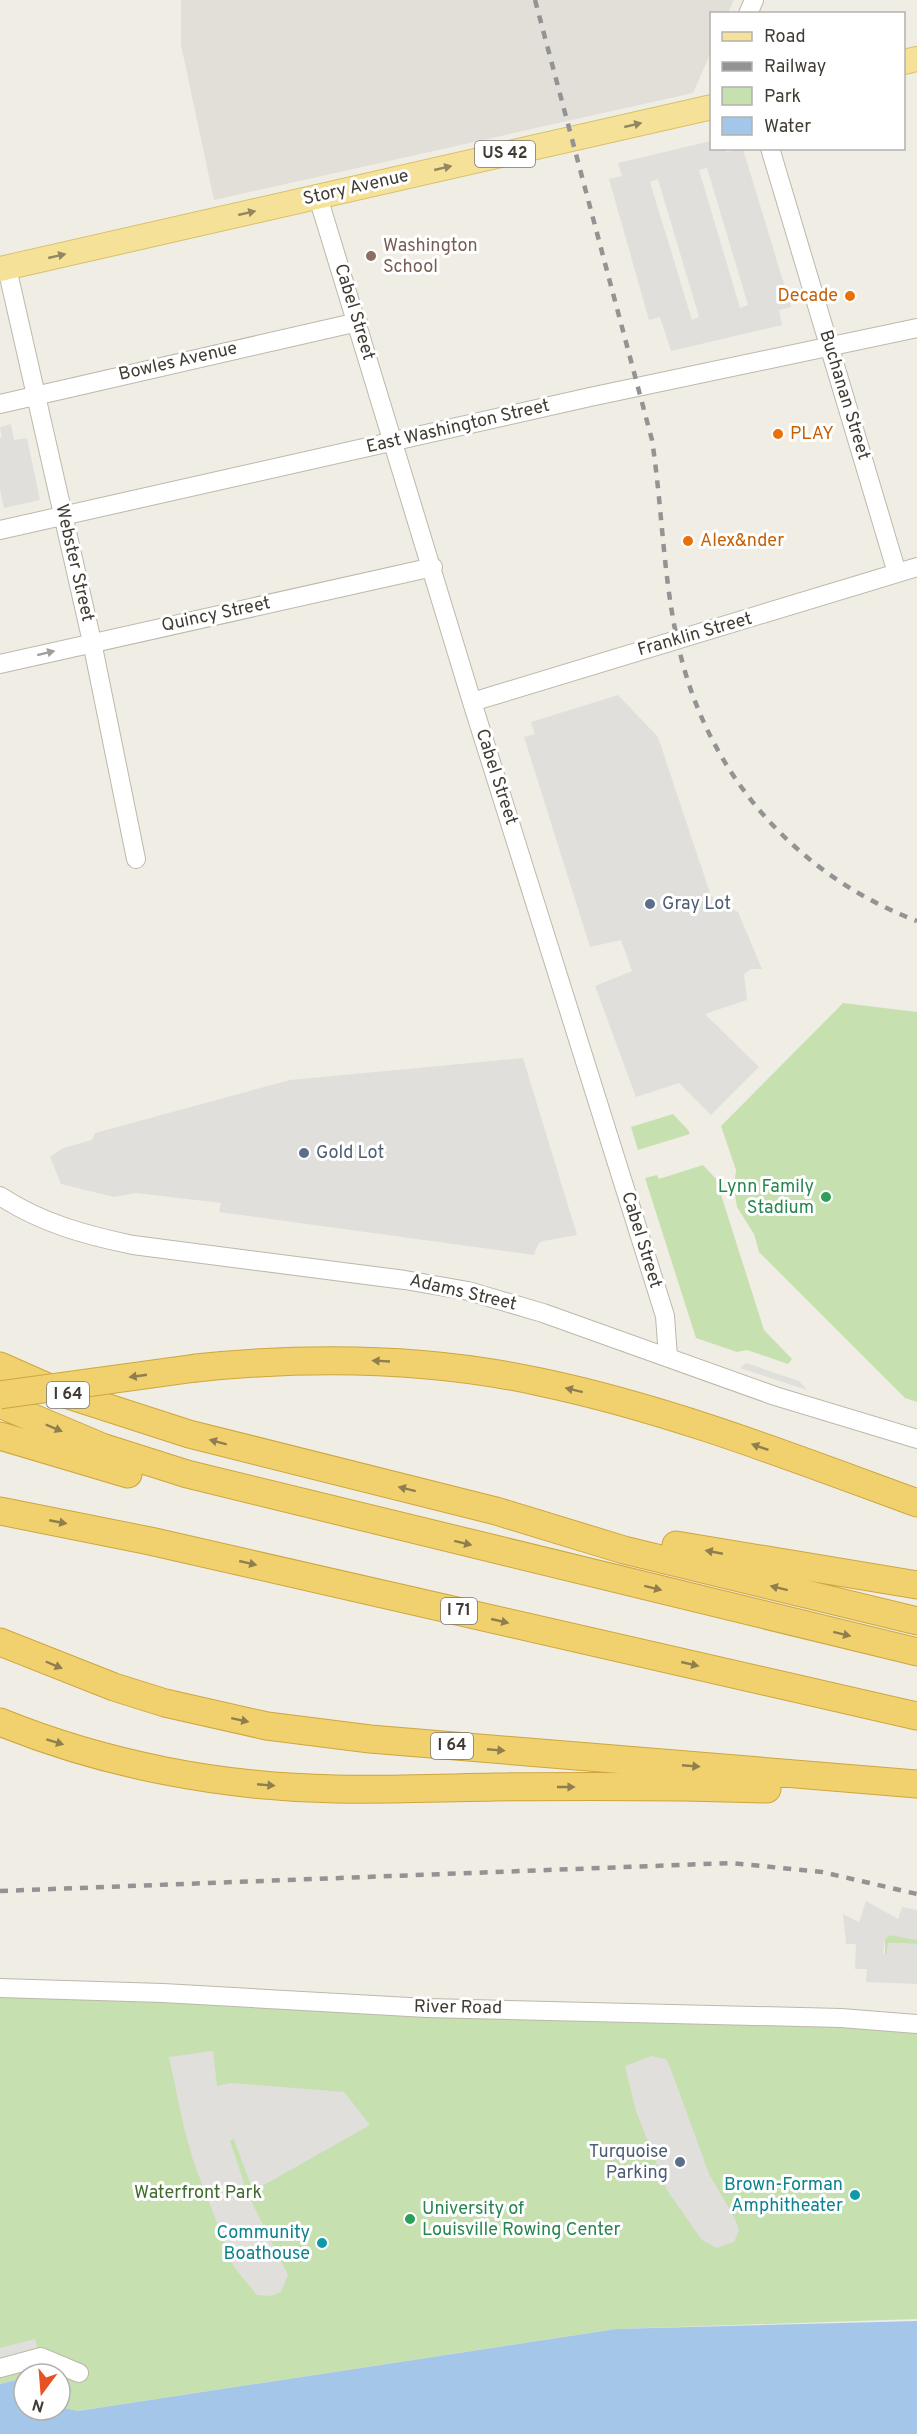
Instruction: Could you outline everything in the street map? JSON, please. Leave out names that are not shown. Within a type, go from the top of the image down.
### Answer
[{"type":"highway","points":[[0,1395],[196,1368],[276,1361],[350,1360],[443,1366],[502,1375],[611,1400],[815,1466],[917,1503]]},
{"type":"highway","name":"I 64","points":[[0,1366],[59,1392],[189,1434],[496,1511],[624,1550],[917,1621]]},
{"type":"highway","points":[[0,1404],[64,1432],[148,1462],[417,1532],[917,1652]]},
{"type":"highway","points":[[0,1436],[207,1496],[293,1516],[334,1524],[417,1532]]},
{"type":"highway","points":[[815,1466],[917,1495]]},
{"type":"highway","name":"I 71","points":[[0,1511],[172,1546],[917,1716]]},
{"type":"highway","points":[[496,1511],[734,1556],[917,1585]]},
{"type":"highway","name":"I 64","points":[[0,1642],[114,1687],[165,1703],[267,1726],[370,1739],[917,1784]]},
{"type":"highway","points":[[0,1722],[47,1740],[124,1762],[198,1777],[282,1786],[335,1789],[694,1786],[917,1797]]},
{"type":"main road","name":"Story Avenue","points":[[3,269],[710,104]]},
{"type":"street","name":"Buchanan Street","points":[[771,150],[897,573]]},
{"type":"street","name":"Cabel Street","points":[[318,197],[395,442],[472,702],[665,1316],[668,1357]]},
{"type":"street","name":"Webster Street","points":[[3,269],[36,394],[64,516],[136,859]]},
{"type":"street","name":"Bowles Avenue","points":[[0,404],[357,322]]},
{"type":"street","name":"East Washington Street","points":[[0,530],[829,345],[917,328]]},
{"type":"street","name":"Quincy Street","points":[[0,664],[433,567]]},
{"type":"street","name":"Franklin Street","points":[[472,702],[917,567]]},
{"type":"street","name":"Adams Street","points":[[0,1196],[34,1216],[95,1237],[133,1245],[438,1285],[532,1309],[775,1396],[917,1439]]},
{"type":"street","name":"River Road","points":[[0,1988],[163,1993],[427,2008],[848,2019],[917,2024]]},
{"type":"street","points":[[0,2368],[40,2357],[79,2373]]},
{"type":"shaded area","points":[[181,0],[734,0],[728,12],[710,12],[710,54],[693,93],[214,200],[181,45]]},
{"type":"shaded area","points":[[710,141],[710,150],[726,150],[727,152],[743,150],[791,307],[779,310],[782,325],[671,351],[660,317],[649,320],[609,179],[622,176],[618,163]],"holes":[[[707,168],[748,305],[740,308],[699,170]],[[658,179],[699,317],[692,320],[650,182]]]},
{"type":"shaded area","points":[[11,424],[14,440],[27,438],[40,500],[4,508],[0,489],[0,438],[2,438],[0,427]]},
{"type":"shaded area","name":"Gray Lot","points":[[618,695],[658,737],[711,896],[738,912],[762,969],[751,969],[744,974],[747,1000],[705,1014],[759,1067],[711,1115],[679,1083],[636,1097],[595,986],[632,971],[621,940],[590,947],[524,737],[535,734],[531,722]]},
{"type":"shaded area","name":"Gold Lot","points":[[523,1058],[577,1235],[543,1241],[538,1244],[534,1255],[219,1212],[221,1203],[136,1193],[114,1197],[61,1184],[50,1157],[63,1148],[92,1140],[95,1133],[290,1080]]},
{"type":"shaded area","points":[[746,1363],[799,1381],[807,1390],[740,1368]]},
{"type":"shaded area","points":[[866,1901],[898,1919],[902,1907],[917,1910],[917,1940],[889,1935],[885,1939],[883,1953],[887,1954],[888,1943],[917,1944],[917,1984],[866,1982],[867,1969],[855,1969],[856,1944],[846,1944],[843,1914],[859,1922]]},
{"type":"shaded area","points":[[213,2051],[217,2086],[231,2083],[344,2092],[370,2125],[253,2191],[234,2139],[230,2141],[248,2195],[288,2275],[281,2292],[270,2296],[257,2295],[234,2267],[194,2163],[184,2128],[169,2057]]},
{"type":"shaded area","name":"Turquoise Parking","points":[[651,2056],[666,2059],[670,2067],[709,2174],[739,2230],[734,2242],[717,2248],[702,2240],[667,2190],[636,2111],[625,2066]]},
{"type":"shaded area","points":[[35,2339],[41,2362],[12,2362],[12,2374],[0,2377],[0,2348]]},
{"type":"green space","name":"Lynn Family Stadium","points":[[843,1003],[917,1012],[917,1402],[905,1398],[759,1252],[754,1234],[737,1207],[734,1187],[736,1170],[721,1126]]},
{"type":"green space","points":[[673,1114],[690,1134],[638,1150],[631,1127]]},
{"type":"green space","points":[[703,1165],[716,1179],[764,1330],[792,1359],[788,1364],[747,1350],[737,1352],[696,1338],[645,1178],[657,1175],[659,1179]]},
{"type":"green space","points":[[896,1934],[917,1940],[917,1944],[888,1943],[887,1955],[885,1955],[885,1939],[889,1935]]},
{"type":"green space","name":"Waterfront Park","points":[[0,1987],[917,2025],[917,2319],[616,2329],[78,2411],[72,2410],[72,2362],[12,2362],[12,2381],[0,2384]]},
{"type":"water","points":[[917,2321],[917,2434],[0,2434],[0,2384],[12,2381],[12,2422],[72,2422],[72,2410],[78,2411],[616,2329]]},
{"type":"railway","points":[[535,0],[652,440],[672,614],[690,687],[708,731],[732,773],[760,811],[793,845],[831,875],[872,901],[917,921]]},
{"type":"railway","points":[[0,1891],[731,1863],[822,1872],[917,1894]]},
{"type":"place","name":"Washington School","points":[[371,256]]},
{"type":"place","name":"Decade","points":[[850,296]]},
{"type":"place","name":"PLAY","points":[[778,434]]},
{"type":"place","name":"Alex&nder","points":[[688,541]]},
{"type":"place","name":"Gray Lot","points":[[650,904]]},
{"type":"place","name":"Gold Lot","points":[[304,1153]]},
{"type":"place","name":"Lynn Family Stadium","points":[[826,1197]]},
{"type":"place","name":"Turquoise Parking","points":[[680,2162]]},
{"type":"place","name":"Brown-Forman Amphitheater","points":[[855,2195]]},
{"type":"place","name":"University of Louisville Rowing Center","points":[[410,2219]]},
{"type":"place","name":"Community Boathouse","points":[[322,2243]]}]
